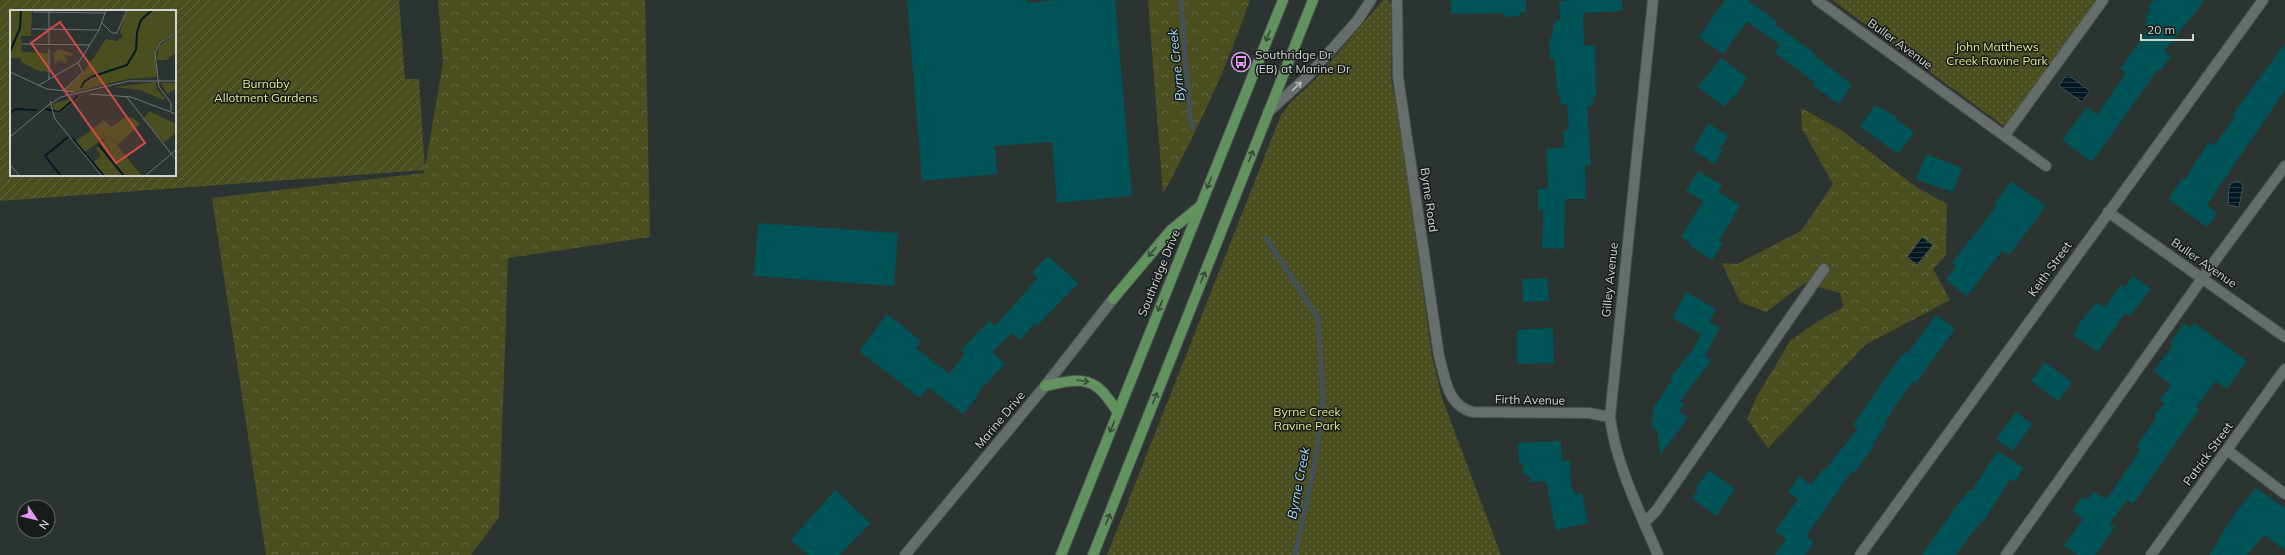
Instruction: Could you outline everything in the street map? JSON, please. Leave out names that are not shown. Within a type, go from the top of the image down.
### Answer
[{"type":"main road","name":"Southridge Drive","points":[[1061,555],[1283,0]]},
{"type":"main road","points":[[1093,555],[1313,0]]},
{"type":"main road","points":[[1113,299],[1171,230],[1200,205]]},
{"type":"main road","points":[[1045,386],[1072,380],[1088,381],[1101,388],[1118,413]]},
{"type":"street","points":[[1268,112],[1308,76],[1357,20],[1371,0]]},
{"type":"street","name":"Byrne Road","points":[[1397,0],[1398,77],[1439,356],[1448,392],[1454,400]]},
{"type":"street","name":"Gilley Avenue","points":[[1653,0],[1610,416],[1613,440],[1620,463],[1658,555]]},
{"type":"street","name":"Buller Avenue","points":[[1817,0],[2046,166]]},
{"type":"street","points":[[2005,135],[2103,0]]},
{"type":"street","name":"Keith Street","points":[[1860,555],[2263,0]]},
{"type":"street","points":[[2006,555],[2203,278],[2285,166]]},
{"type":"street","name":"Buller Avenue","points":[[2108,212],[2285,337]]},
{"type":"street","points":[[1644,523],[1656,511],[1824,269]]},
{"type":"street","name":"Marine Drive","points":[[905,555],[1045,386],[1113,299]]},
{"type":"street","name":"Patrick Street","points":[[2151,555],[2285,369]]},
{"type":"street","name":"Firth Avenue","points":[[1454,400],[1463,408],[1473,412],[1589,413],[1610,416]]},
{"type":"street","points":[[2227,450],[2285,494]]},
{"type":"green space","name":"Burnaby Allotment Gardens","points":[[0,0],[399,0],[405,79],[419,79],[425,170],[0,201]]},
{"type":"green space","points":[[438,0],[645,0],[650,237],[508,258],[499,517],[471,555],[266,555],[212,198],[424,173],[443,63]]},
{"type":"green space","points":[[1148,0],[1250,0],[1211,99],[1163,194]]},
{"type":"green space","name":"Byrne Creek Ravine Park","points":[[1383,0],[1388,0],[1392,5],[1391,78],[1400,122],[1432,357],[1442,398],[1501,555],[1107,555],[1281,115],[1291,102],[1313,82]]},
{"type":"green space","name":"John Matthews Creek Ravine Park","points":[[1832,0],[2103,0],[2009,130]]},
{"type":"green space","points":[[1801,108],[1841,130],[1915,186],[1947,204],[1946,255],[1933,269],[1950,300],[1865,345],[1768,448],[1747,419],[1757,396],[1790,341],[1818,321],[1843,307],[1840,293],[1805,283],[1766,312],[1740,302],[1722,263],[1737,264],[1801,231],[1833,184],[1802,129]]},
{"type":"water","points":[[2067,74],[2090,91],[2082,102],[2059,86]]},
{"type":"water","points":[[2235,181],[2241,182],[2243,186],[2239,207],[2229,205],[2228,203],[2229,186]]},
{"type":"water","points":[[1922,237],[1933,245],[1917,265],[1907,257]]},
{"type":"building","points":[[907,0],[1027,0],[1027,3],[1056,0],[1115,0],[1132,196],[1057,203],[1052,142],[995,146],[997,174],[922,181]]},
{"type":"building","points":[[1451,0],[1526,0],[1526,12],[1520,12],[1521,16],[1503,17],[1503,13],[1451,14]]},
{"type":"building","points":[[1568,0],[1622,0],[1623,11],[1583,13],[1584,46],[1595,45],[1596,97],[1593,97],[1594,105],[1587,106],[1591,165],[1585,166],[1586,199],[1565,199],[1564,249],[1542,248],[1543,210],[1538,210],[1538,189],[1548,189],[1546,149],[1564,147],[1563,131],[1569,130],[1567,104],[1561,105],[1560,95],[1558,95],[1554,59],[1550,59],[1549,39],[1551,39],[1556,20],[1560,20],[1559,2]]},
{"type":"building","points":[[1725,0],[1748,0],[1777,22],[1775,25],[1816,54],[1815,56],[1852,85],[1839,104],[1813,86],[1815,83],[1774,52],[1780,45],[1747,21],[1723,54],[1699,37]]},
{"type":"building","points":[[2154,0],[2205,0],[2164,51],[2171,56],[2160,71],[2158,69],[2092,162],[2062,140],[2087,107],[2097,115],[2126,73],[2120,69],[2149,28],[2144,24],[2148,20],[2145,18],[2151,10],[2148,8]]},
{"type":"building","points":[[2285,44],[2285,90],[2207,205],[2217,213],[2207,227],[2168,199],[2182,179],[2184,180],[2209,142],[2214,146],[2235,116],[2232,115]]},
{"type":"building","points":[[1721,58],[1747,78],[1735,97],[1734,95],[1724,107],[1698,87]]},
{"type":"building","points":[[1875,105],[1897,117],[1895,119],[1914,132],[1898,154],[1860,126]]},
{"type":"building","points":[[1708,123],[1728,136],[1720,148],[1723,150],[1714,164],[1693,150]]},
{"type":"building","points":[[1926,154],[1962,168],[1953,192],[1916,180]]},
{"type":"building","points":[[1698,171],[1722,185],[1718,192],[1740,205],[1719,241],[1723,243],[1712,260],[1688,244],[1690,242],[1681,237],[1703,201],[1686,191]]},
{"type":"building","points":[[2011,181],[2046,206],[2009,255],[2002,251],[1967,296],[1946,280],[1956,266],[1952,263],[1996,207],[1994,205]]},
{"type":"building","points":[[758,223],[898,233],[894,286],[754,276]]},
{"type":"building","points":[[1048,256],[1078,283],[1038,325],[1035,323],[1020,340],[1011,333],[992,352],[1005,364],[977,393],[979,394],[963,414],[928,387],[920,398],[859,351],[887,314],[921,341],[916,348],[949,374],[965,354],[961,350],[989,321],[995,326],[1038,278],[1032,273]]},
{"type":"building","points":[[2133,276],[2151,289],[2130,316],[2125,313],[2098,352],[2073,335],[2079,327],[2077,326],[2096,303],[2105,307],[2121,285],[2124,288]]},
{"type":"building","points":[[1547,278],[1549,301],[1523,302],[1522,279]]},
{"type":"building","points":[[1686,292],[1716,309],[1709,322],[1720,327],[1705,356],[1711,361],[1680,401],[1685,404],[1679,411],[1688,418],[1660,456],[1657,430],[1651,426],[1654,412],[1652,410],[1672,380],[1670,378],[1694,348],[1701,334],[1672,318]]},
{"type":"building","points":[[1936,315],[1955,329],[1915,384],[1913,382],[1893,409],[1885,422],[1887,423],[1872,445],[1874,446],[1854,473],[1852,471],[1806,536],[1814,542],[1805,555],[1775,555],[1786,539],[1775,531],[1798,499],[1788,492],[1799,476],[1811,485],[1823,469],[1825,470],[1858,428],[1853,425],[1904,352],[1907,354]]},
{"type":"building","points":[[2184,323],[2190,328],[2194,323],[2247,361],[2227,389],[2216,381],[2196,407],[2199,410],[2133,504],[2127,500],[2109,524],[2115,527],[2095,555],[2078,555],[2064,546],[2083,519],[2072,511],[2082,497],[2087,500],[2093,492],[2107,499],[2140,450],[2136,447],[2156,418],[2154,416],[2164,403],[2160,400],[2171,385],[2154,371],[2173,345],[2170,343]]},
{"type":"building","points":[[1553,328],[1554,363],[1517,364],[1517,330]]},
{"type":"building","points":[[2045,362],[2072,382],[2058,401],[2031,381]]},
{"type":"building","points":[[2016,412],[2032,424],[2013,451],[1996,439]]},
{"type":"building","points":[[1561,441],[1562,461],[1570,461],[1571,489],[1574,489],[1575,495],[1582,493],[1588,523],[1556,530],[1546,481],[1530,482],[1530,475],[1523,475],[1523,463],[1519,463],[1518,443]]},
{"type":"building","points":[[1998,451],[2024,468],[2015,482],[2010,479],[1984,521],[1982,520],[1956,555],[1922,555],[1962,498],[1963,499],[1969,490],[1971,491]]},
{"type":"building","points":[[1709,470],[1735,489],[1716,516],[1692,498],[1698,490],[1696,488]]},
{"type":"building","points":[[2256,488],[2285,508],[2285,550],[2264,535],[2247,555],[2209,555],[2236,512]]},
{"type":"building","points":[[835,490],[870,523],[840,555],[808,555],[791,540]]},
{"type":"waterway","name":"Byrne Creek","points":[[1181,0],[1190,118],[1193,128]]},
{"type":"waterway","name":"Byrne Creek","points":[[1266,238],[1318,318],[1323,399],[1315,463],[1295,555]]},
{"type":"place","name":"Southridge Dr (EB) at Marine Dr","points":[[1241,62]]}]
